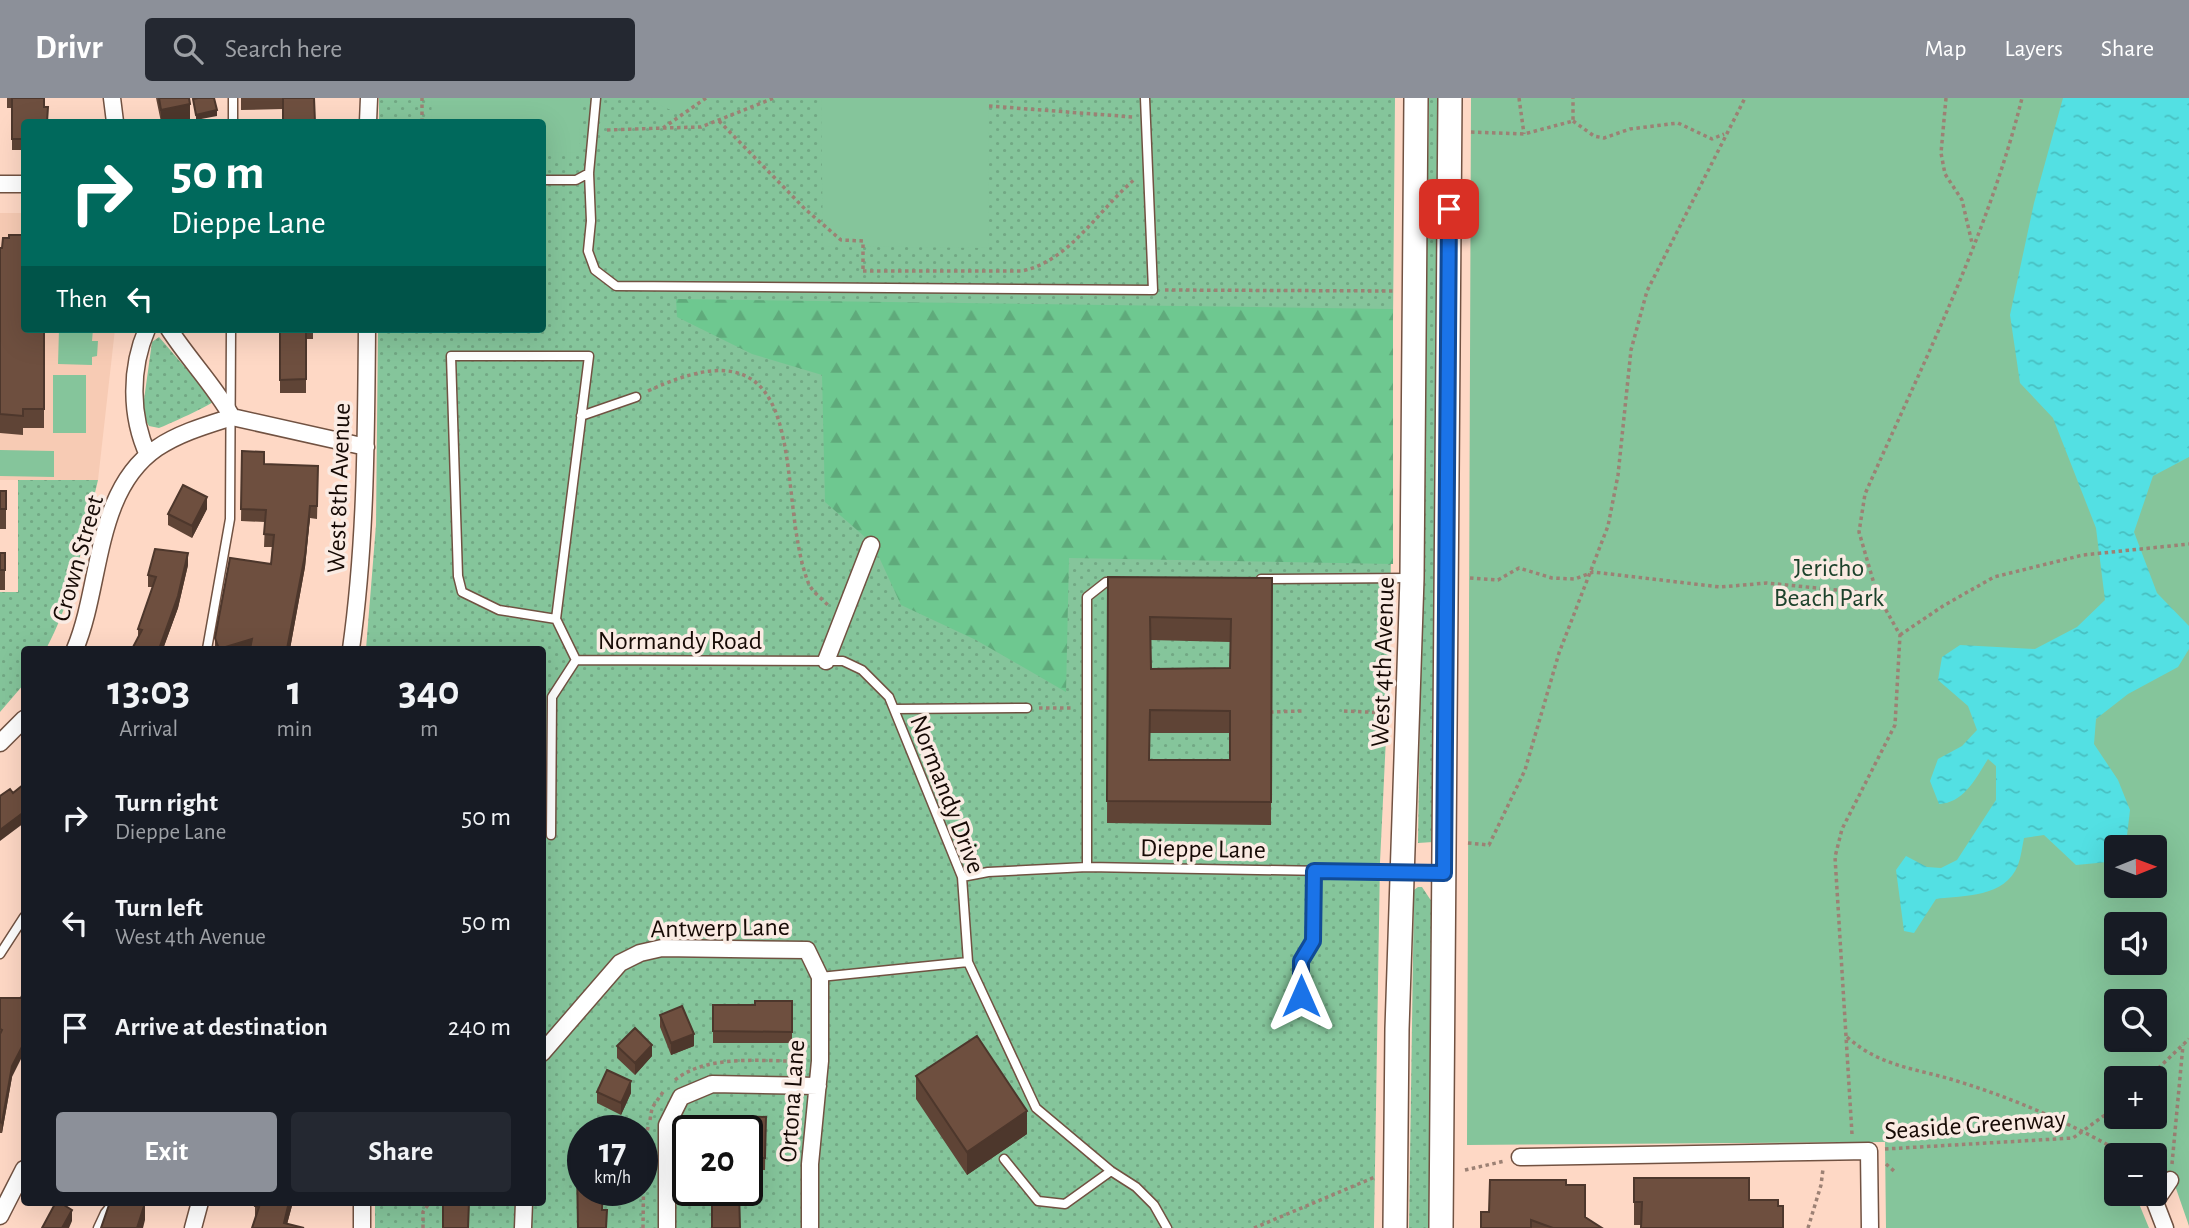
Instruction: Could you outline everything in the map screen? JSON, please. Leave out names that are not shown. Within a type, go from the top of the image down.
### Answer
[{"type":"main road","name":"West 4th Avenue","points":[[1395,1228],[1401,872],[1412,578],[1416,98]]},
{"type":"main road","points":[[1441,1228],[1450,98]]},
{"type":"street","points":[[112,98],[115,119]]},
{"type":"street","points":[[368,119],[369,98]]},
{"type":"street","points":[[0,184],[21,184]]},
{"type":"street","points":[[146,333],[133,407],[137,432],[148,454]]},
{"type":"street","points":[[172,333],[193,365],[216,389],[232,417],[366,447]]},
{"type":"street","name":"West 8th Avenue","points":[[351,646],[358,601],[366,447],[367,333]]},
{"type":"street","name":"Crown Street","points":[[76,646],[87,617],[109,519],[131,475],[148,454],[196,429],[232,417]]},
{"type":"street","points":[[826,661],[871,545]]},
{"type":"street","points":[[0,743],[21,722]]},
{"type":"street","name":"Antwerp Lane","points":[[546,1048],[620,963],[640,953],[662,948],[807,950],[820,977]]},
{"type":"street","name":"Ortona Lane","points":[[810,1228],[810,1164],[818,1086],[820,977]]},
{"type":"street","points":[[667,1228],[667,1125],[681,1097],[712,1084],[818,1086]]},
{"type":"street","points":[[1520,1157],[1869,1151],[1870,1228]]},
{"type":"street","points":[[0,1216],[21,1176]]},
{"type":"street","points":[[2165,1228],[2155,1202],[2170,1180]]},
{"type":"street","points":[[193,1228],[200,1206]]},
{"type":"street","points":[[362,1206],[362,1228]]},
{"type":"street","points":[[523,1228],[524,1206]]},
{"type":"lane","points":[[233,98],[233,119]]},
{"type":"lane","points":[[596,98],[589,173],[591,221],[588,251],[595,270],[616,286],[1153,290],[1145,98]]},
{"type":"lane","points":[[546,180],[576,180],[589,173]]},
{"type":"lane","points":[[208,646],[230,519],[231,333]]},
{"type":"lane","points":[[451,356],[589,356],[581,416],[556,619],[499,610],[462,592],[458,576],[451,356]]},
{"type":"lane","points":[[581,416],[636,397]]},
{"type":"lane","points":[[1244,579],[1412,578]]},
{"type":"lane","points":[[1087,867],[1087,597],[1106,582],[1133,581]]},
{"type":"lane","name":"Normandy Road","points":[[556,619],[576,660],[843,662]]},
{"type":"lane","points":[[551,835],[552,697],[576,660]]},
{"type":"lane","name":"Normandy Drive","points":[[843,662],[862,670],[889,697],[962,877],[968,962],[1036,1108],[1111,1171],[1136,1186],[1154,1205],[1167,1228]]},
{"type":"lane","points":[[894,709],[1027,708]]},
{"type":"lane","name":"Dieppe Lane","points":[[962,877],[988,872],[1087,867],[1444,873]]},
{"type":"lane","points":[[1301,996],[1301,961],[1313,941],[1314,871]]},
{"type":"lane","points":[[0,954],[21,922]]},
{"type":"lane","points":[[820,977],[968,962]]},
{"type":"lane","points":[[1004,1159],[1038,1201],[1065,1204],[1111,1171]]},
{"type":"lane","points":[[98,1228],[112,1206]]},
{"type":"path","points":[[422,98],[422,119]]},
{"type":"path","points":[[663,128],[706,98]]},
{"type":"path","points":[[605,131],[701,127],[774,98]]},
{"type":"path","points":[[1519,98],[1524,134]]},
{"type":"path","points":[[1573,98],[1573,121]]},
{"type":"path","points":[[1468,843],[1489,845],[1525,770],[1559,653],[1593,572],[1608,526],[1618,475],[1631,350],[1647,291],[1745,98]]},
{"type":"path","points":[[1945,98],[1941,153],[1945,174],[1962,201],[1973,246]]},
{"type":"path","points":[[1869,1151],[1853,1139],[1842,929],[1835,857],[1842,830],[1895,725],[1900,635],[1877,594],[1859,532],[1865,494],[1973,246],[2012,137],[2022,98]]},
{"type":"path","points":[[989,106],[1146,118]]},
{"type":"path","points":[[719,121],[805,209],[841,240],[863,241],[863,288]]},
{"type":"path","points":[[1469,131],[1524,134],[1573,121]]},
{"type":"path","points":[[1573,121],[1594,136],[1604,138],[1630,130],[1678,123],[1712,139],[1726,133]]},
{"type":"path","points":[[863,271],[1022,271],[1038,268],[1051,261],[1148,169]]},
{"type":"path","points":[[1153,290],[1397,291]]},
{"type":"path","points":[[636,397],[673,379],[724,371],[745,375],[766,391],[779,422],[787,457],[808,585],[842,619]]},
{"type":"path","points":[[1900,635],[1942,606],[1994,577],[2083,555],[2189,544]]},
{"type":"path","points":[[1470,578],[1497,580],[1519,568],[1552,578],[1575,579],[1593,572],[1720,587],[1767,583],[1877,594]]},
{"type":"path","points":[[1027,708],[1087,708]]},
{"type":"path","points":[[1270,712],[1302,711]]},
{"type":"path","points":[[1343,711],[1391,713]]},
{"type":"path","points":[[1846,1035],[1865,1054],[1960,1082],[2086,1132],[2105,1143]]},
{"type":"path","points":[[2161,1066],[2189,1039]]},
{"type":"path","points":[[2170,1180],[2181,1095],[2183,1045]]},
{"type":"path","name":"Seaside Greenway","points":[[1869,1151],[1932,1145],[2044,1142],[2073,1138],[2086,1132],[2104,1117]]},
{"type":"path","points":[[1808,1228],[1821,1185],[1822,1151]]},
{"type":"path","points":[[1465,1170],[1520,1157]]},
{"type":"path","points":[[1254,1228],[1377,1175]]},
{"type":"path","points":[[423,1228],[423,1212],[427,1206]]},
{"type":"shaded area","points":[[0,213],[21,213],[21,333],[115,333],[98,480],[0,480]]},
{"type":"green space","points":[[379,98],[1395,98],[1390,655],[1380,862],[1374,1228],[375,1228],[375,1206],[546,1206],[546,646],[366,646],[376,525],[378,333],[546,333],[546,119],[379,119]]},
{"type":"green space","points":[[432,98],[581,98],[579,153],[546,152],[546,119],[431,119]]},
{"type":"green space","points":[[650,98],[716,98],[689,110],[675,111]]},
{"type":"green space","points":[[821,98],[989,98],[988,248],[823,246]]},
{"type":"green space","points":[[1429,98],[1442,98],[1433,842],[1418,843]]},
{"type":"green space","name":"Jericho Beach Park","points":[[1471,98],[2189,98],[2189,1226],[2171,1174],[2167,1174],[2167,1143],[2104,1143],[2104,1206],[2140,1206],[2149,1228],[1886,1228],[1885,1142],[1467,1145]]},
{"type":"green space","points":[[676,299],[1393,309],[1393,564],[1069,558],[1066,692],[976,640],[901,605],[873,544],[825,502],[822,375],[752,354],[677,317]]},
{"type":"green space","points":[[59,333],[93,333],[92,341],[98,341],[97,356],[92,357],[92,365],[58,364]]},
{"type":"green space","points":[[159,337],[214,401],[159,428],[149,426],[142,414],[152,342]]},
{"type":"green space","points":[[53,375],[86,375],[86,433],[53,433]]},
{"type":"green space","points":[[0,450],[54,451],[54,477],[0,476]]},
{"type":"green space","points":[[18,480],[98,480],[77,567],[56,629],[48,646],[21,646],[21,688],[0,712],[0,592],[18,592]]},
{"type":"green space","points":[[1422,887],[1434,905],[1432,1228],[1409,1228],[1414,890]]},
{"type":"water","points":[[2063,98],[2189,98],[2189,457],[2153,476],[2134,532],[2157,593],[2189,626],[2189,649],[2178,667],[2128,694],[2096,719],[2094,744],[2118,780],[2130,810],[2127,835],[2104,835],[2104,862],[2076,865],[2044,835],[2024,838],[2018,865],[2004,884],[1983,893],[1936,899],[1914,933],[1904,931],[1896,870],[1906,856],[1927,867],[1941,868],[1957,860],[1996,800],[1996,766],[1988,759],[1968,788],[1948,803],[1939,804],[1930,781],[1938,759],[1962,746],[1977,730],[1968,706],[1938,680],[1942,657],[1960,645],[2035,649],[2077,627],[2105,600],[2096,528],[2053,418],[2020,383],[2010,315],[2034,203]]},
{"type":"building","points":[[12,98],[44,98],[44,107],[48,107],[47,119],[21,119],[21,139],[12,139]]},
{"type":"building","points":[[159,98],[189,98],[190,104],[161,110]]},
{"type":"building","points":[[214,98],[217,110],[196,115],[193,99]]},
{"type":"building","points":[[283,98],[314,98],[315,119],[283,119]]},
{"type":"building","points":[[9,235],[21,235],[21,333],[44,333],[44,409],[23,409],[23,416],[0,414],[0,248],[3,238],[9,238]]},
{"type":"building","points":[[280,333],[306,333],[306,379],[280,380]]},
{"type":"building","points":[[242,451],[264,452],[264,464],[318,466],[317,506],[310,506],[305,555],[288,646],[251,646],[252,639],[229,646],[218,646],[215,638],[230,558],[271,564],[274,535],[264,534],[266,510],[241,509]]},
{"type":"building","points":[[183,485],[207,497],[192,526],[168,514]]},
{"type":"building","points":[[0,491],[6,491],[6,509],[0,509]]},
{"type":"building","points":[[155,549],[188,553],[178,596],[160,646],[134,646],[142,630],[138,629],[156,577],[148,575]]},
{"type":"building","points":[[0,553],[5,553],[5,570],[0,570]]},
{"type":"building","points":[[1108,577],[1272,578],[1271,802],[1107,801]],"holes":[[[1150,617],[1231,619],[1230,668],[1151,669]],[[1150,710],[1230,711],[1230,760],[1149,760]]]},
{"type":"building","points":[[21,786],[21,814],[0,830],[0,796],[10,789],[13,793]]},
{"type":"building","points":[[0,998],[21,998],[21,1049],[12,1066],[2,1123],[0,1122]]},
{"type":"building","points":[[755,1001],[792,1001],[792,1032],[713,1031],[713,1005],[755,1005]]},
{"type":"building","points":[[682,1006],[694,1034],[671,1043],[660,1015]]},
{"type":"building","points":[[635,1028],[652,1045],[635,1063],[617,1046]]},
{"type":"building","points":[[977,1036],[1027,1111],[967,1152],[916,1076]]},
{"type":"building","points":[[607,1070],[631,1081],[621,1103],[597,1092]]},
{"type":"building","points":[[763,1117],[766,1117],[763,1158]]},
{"type":"building","points":[[1634,1178],[1749,1178],[1749,1200],[1778,1200],[1778,1206],[1783,1206],[1783,1228],[1641,1228],[1642,1202],[1634,1202]]},
{"type":"building","points":[[1490,1180],[1566,1180],[1566,1185],[1585,1185],[1585,1217],[1602,1228],[1553,1228],[1531,1220],[1531,1228],[1481,1228],[1481,1212],[1489,1212]]},
{"type":"building","points":[[54,1206],[66,1206],[72,1210],[62,1228],[42,1228]]},
{"type":"building","points":[[109,1206],[144,1206],[137,1228],[101,1228]]},
{"type":"building","points":[[255,1206],[288,1206],[284,1223],[304,1228],[252,1228],[259,1207]]},
{"type":"building","points":[[443,1206],[469,1206],[468,1228],[443,1228]]},
{"type":"building","points":[[578,1206],[602,1206],[602,1210],[607,1210],[606,1228],[578,1228]]},
{"type":"building","points":[[712,1206],[739,1206],[740,1228],[712,1228]]},
{"type":"route","points":[[1301,996],[1301,961],[1313,941],[1314,871],[1444,873],[1449,209]]}]
